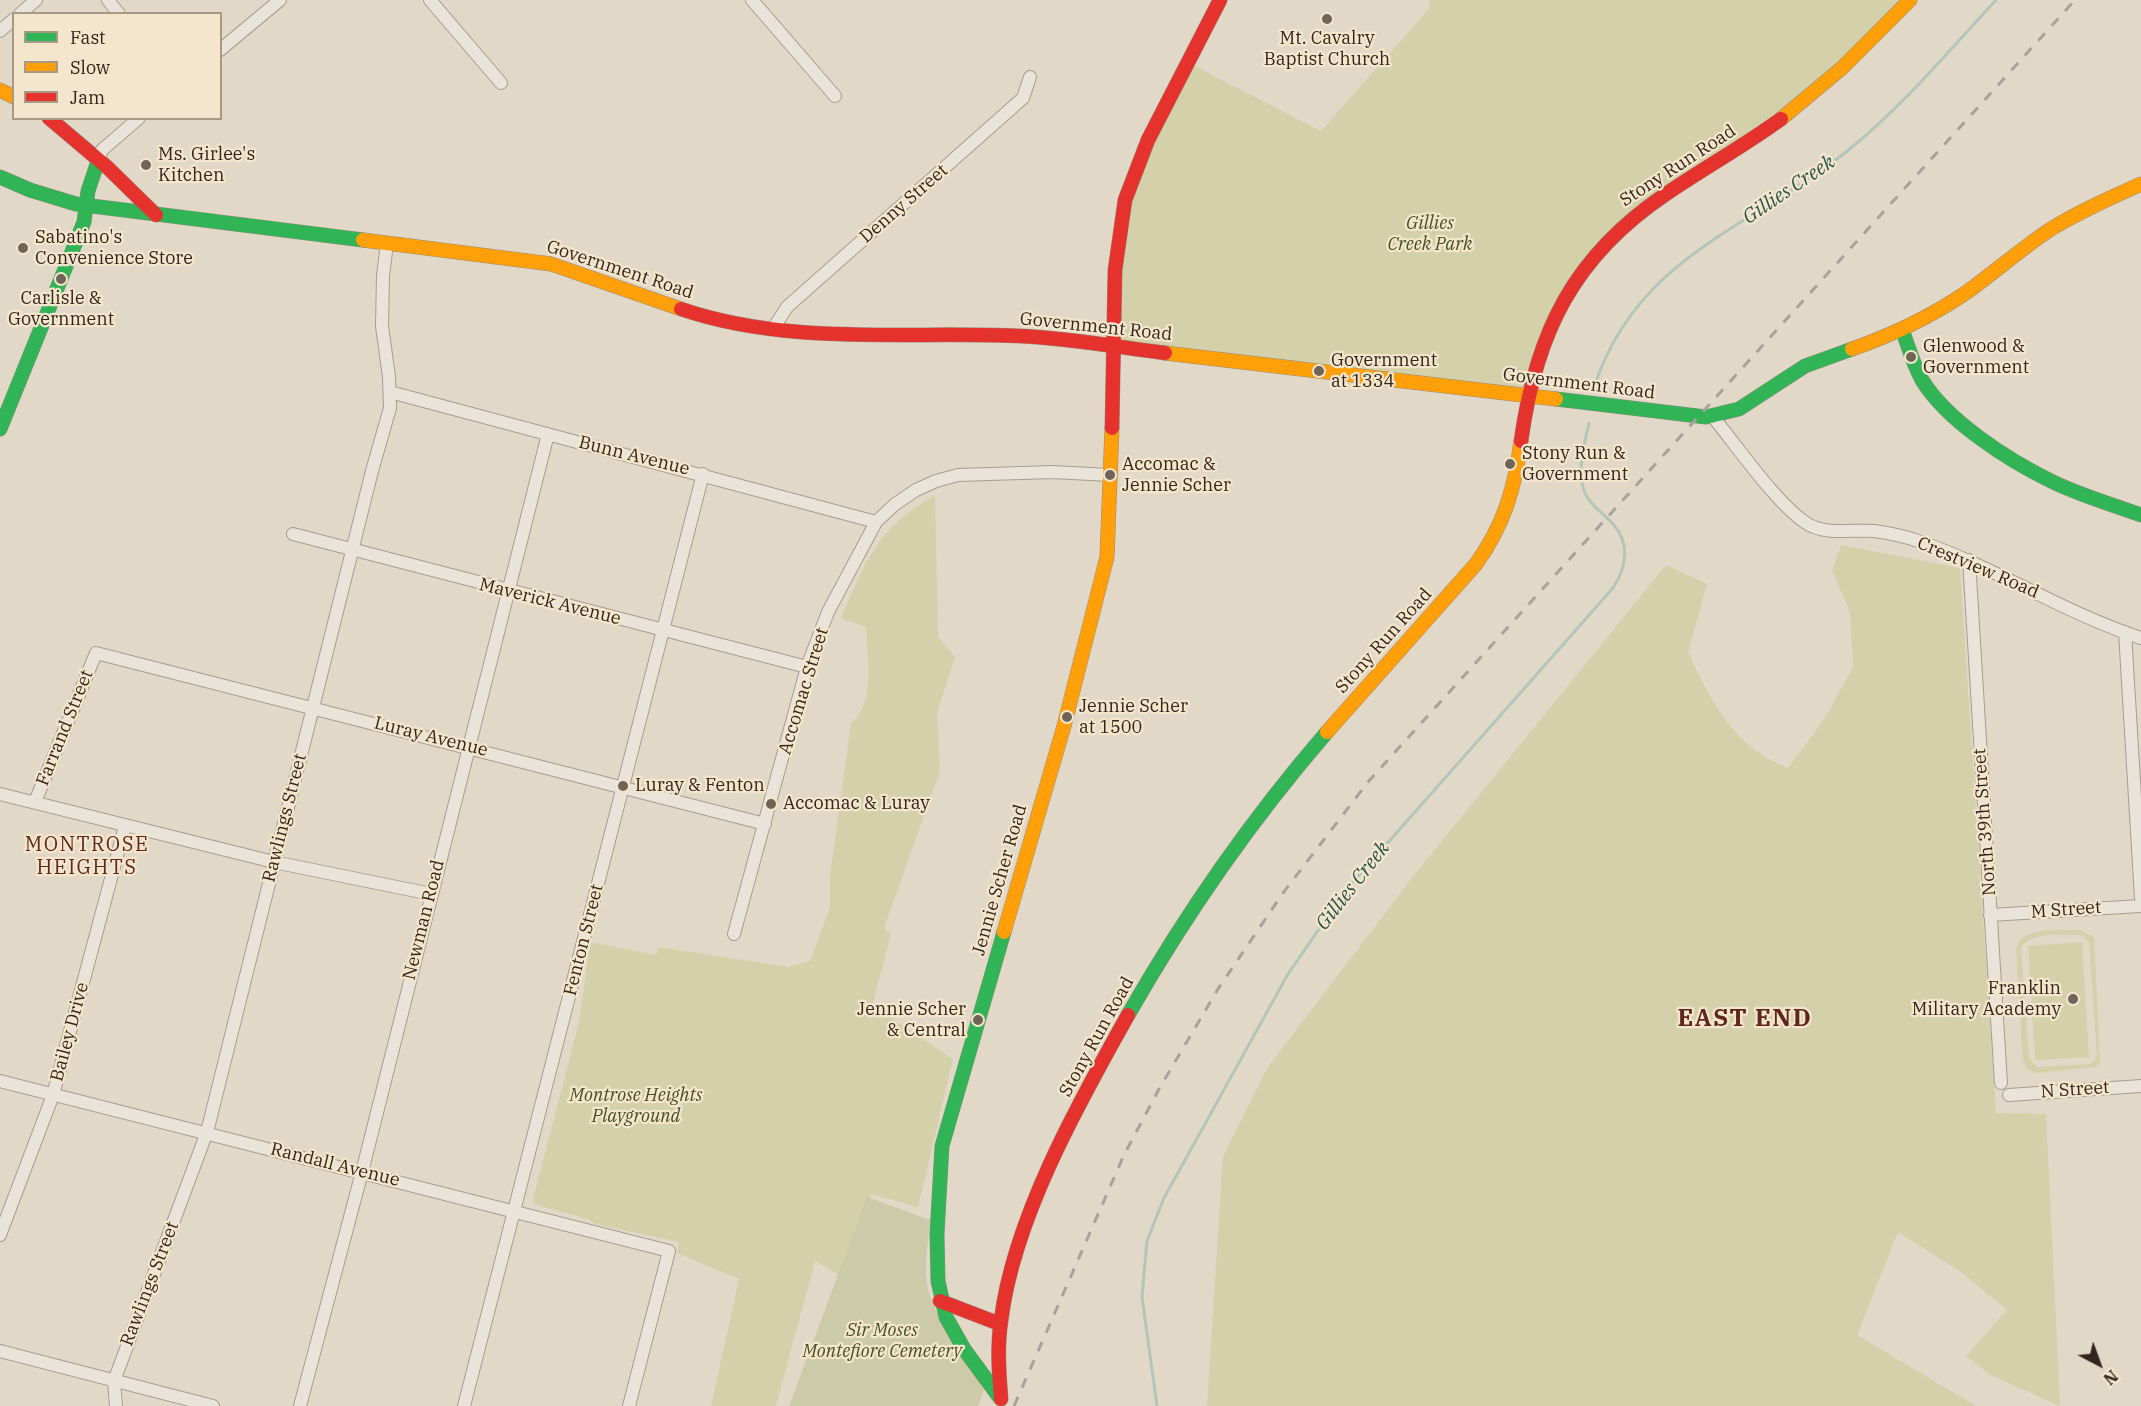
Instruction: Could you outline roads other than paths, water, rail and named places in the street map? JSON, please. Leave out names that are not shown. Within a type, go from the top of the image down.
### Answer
[{"type":"street","points":[[22,12],[36,0]]},
{"type":"street","points":[[108,0],[117,12]]},
{"type":"street","points":[[222,48],[280,0]]},
{"type":"street","points":[[430,0],[501,83]]},
{"type":"street","name":"Jennie Scher Road","points":[[1004,1403],[972,1360],[946,1317],[940,1301],[937,1214],[942,1146],[1070,706],[1107,557],[1115,346],[1116,250],[1125,200],[1148,140],[1220,0]]},
{"type":"street","name":"Stony Run Road","points":[[1004,1403],[998,1362],[1000,1324],[1014,1262],[1038,1195],[1095,1075],[1138,998],[1211,884],[1274,795],[1488,550],[1508,514],[1515,492],[1528,397],[1541,350],[1556,312],[1575,280],[1612,235],[1657,198],[1744,144],[1794,109],[1844,67],[1910,0]]},
{"type":"street","points":[[757,2],[835,96]]},
{"type":"street","points":[[0,31],[12,21]]},
{"type":"street","name":"Denny Street","points":[[773,329],[787,307],[1023,98],[1030,77]]},
{"type":"street","points":[[51,120],[156,214]]},
{"type":"street","points":[[0,429],[84,222],[86,206],[102,150],[137,120]]},
{"type":"street","name":"Government Road","points":[[0,177],[42,194],[86,206],[551,264],[700,315],[773,329],[825,333],[1022,336],[1713,417],[1739,409],[1805,366],[1902,329],[1958,297],[2050,230],[2092,206],[2141,184]]},
{"type":"street","name":"Rawlings Street","points":[[114,1381],[207,1132],[312,707],[390,408],[382,326],[383,276],[387,243]]},
{"type":"street","points":[[1902,329],[1911,357],[1923,381],[1943,406],[1987,443],[2051,481],[2141,515]]},
{"type":"street","name":"Bunn Avenue","points":[[390,392],[876,522]]},
{"type":"street","name":"Crestview Road","points":[[1713,417],[1769,484],[1806,523],[1822,530],[1873,531],[1901,536],[1968,560],[2141,638]]},
{"type":"street","name":"Newman Road","points":[[300,1406],[362,1172],[506,591],[548,434]]},
{"type":"street","name":"Accomac Street","points":[[734,934],[807,667],[828,612],[876,522],[894,505],[916,490],[936,480],[958,475],[1053,472],[1110,475]]},
{"type":"street","name":"Fenton Street","points":[[464,1406],[516,1211],[703,474]]},
{"type":"street","name":"Maverick Avenue","points":[[293,534],[506,591],[807,667]]},
{"type":"street","name":"North 39th Street","points":[[1968,560],[2001,1083]]},
{"type":"street","points":[[2125,632],[2141,898]]},
{"type":"street","name":"Luray Avenue","points":[[96,653],[765,824]]},
{"type":"street","name":"Farrand Street","points":[[34,802],[96,653]]},
{"type":"street","points":[[0,794],[274,862],[430,894]]},
{"type":"street","name":"Bailey Drive","points":[[0,1235],[53,1095],[125,826]]},
{"type":"street","name":"M Street","points":[[1990,915],[2141,906]]},
{"type":"street","name":"Randall Avenue","points":[[0,1081],[669,1251],[629,1406]]},
{"type":"street","name":"N Street","points":[[2009,1095],[2141,1086]]},
{"type":"street","points":[[940,1301],[1000,1324]]},
{"type":"street","points":[[0,1352],[213,1406]]},
{"type":"street","points":[[114,1381],[116,1406]]},
{"type":"waterway","name":"Gillies Creek","points":[[1595,384],[1614,340],[1639,305],[1668,275],[1700,249],[1809,179],[1846,152],[1905,98],[1996,0]]},
{"type":"waterway","name":"Gillies Creek","points":[[1157,1406],[1142,1297],[1147,1241],[1164,1198],[1288,974],[1346,890],[1613,588],[1621,572],[1625,556],[1619,532],[1590,501],[1583,489],[1581,470],[1589,423]]},
{"type":"railway","points":[[1014,1406],[1124,1155],[1159,1089],[1218,989],[1283,893],[1368,782],[2075,0]]},
{"type":"place","name":"Mt. Cavalry Baptist Church","points":[[1327,19]]},
{"type":"place","name":"Ms. Girlee's Kitchen","points":[[146,165]]},
{"type":"place","name":"Sabatino's Convenience Store","points":[[23,248]]},
{"type":"place","name":"Carlisle & Government","points":[[61,279]]},
{"type":"place","name":"Glenwood & Government","points":[[1911,357]]},
{"type":"place","name":"Government at 1334","points":[[1319,371]]},
{"type":"place","name":"Stony Run & Government","points":[[1510,464]]},
{"type":"place","name":"Accomac & Jennie Scher","points":[[1110,475]]},
{"type":"place","name":"Jennie Scher at 1500","points":[[1067,717]]},
{"type":"place","name":"Luray & Fenton","points":[[623,786]]},
{"type":"place","name":"Accomac & Luray","points":[[771,804]]},
{"type":"place","name":"Franklin Military Academy","points":[[2073,999]]},
{"type":"place","name":"Jennie Scher & Central","points":[[978,1020]]},
{"type":"district","name":"MONTROSE HEIGHTS","points":[[87,856]]},
{"type":"district","name":"EAST END","points":[[1745,1019]]},
{"type":"park label","name":"Gillies Creek Park","points":[[1430,234]]},
{"type":"park label","name":"Montrose Heights Playground","points":[[636,1106]]},
{"type":"park label","name":"Sir Moses Montefiore Cemetery","points":[[882,1341]]}]
